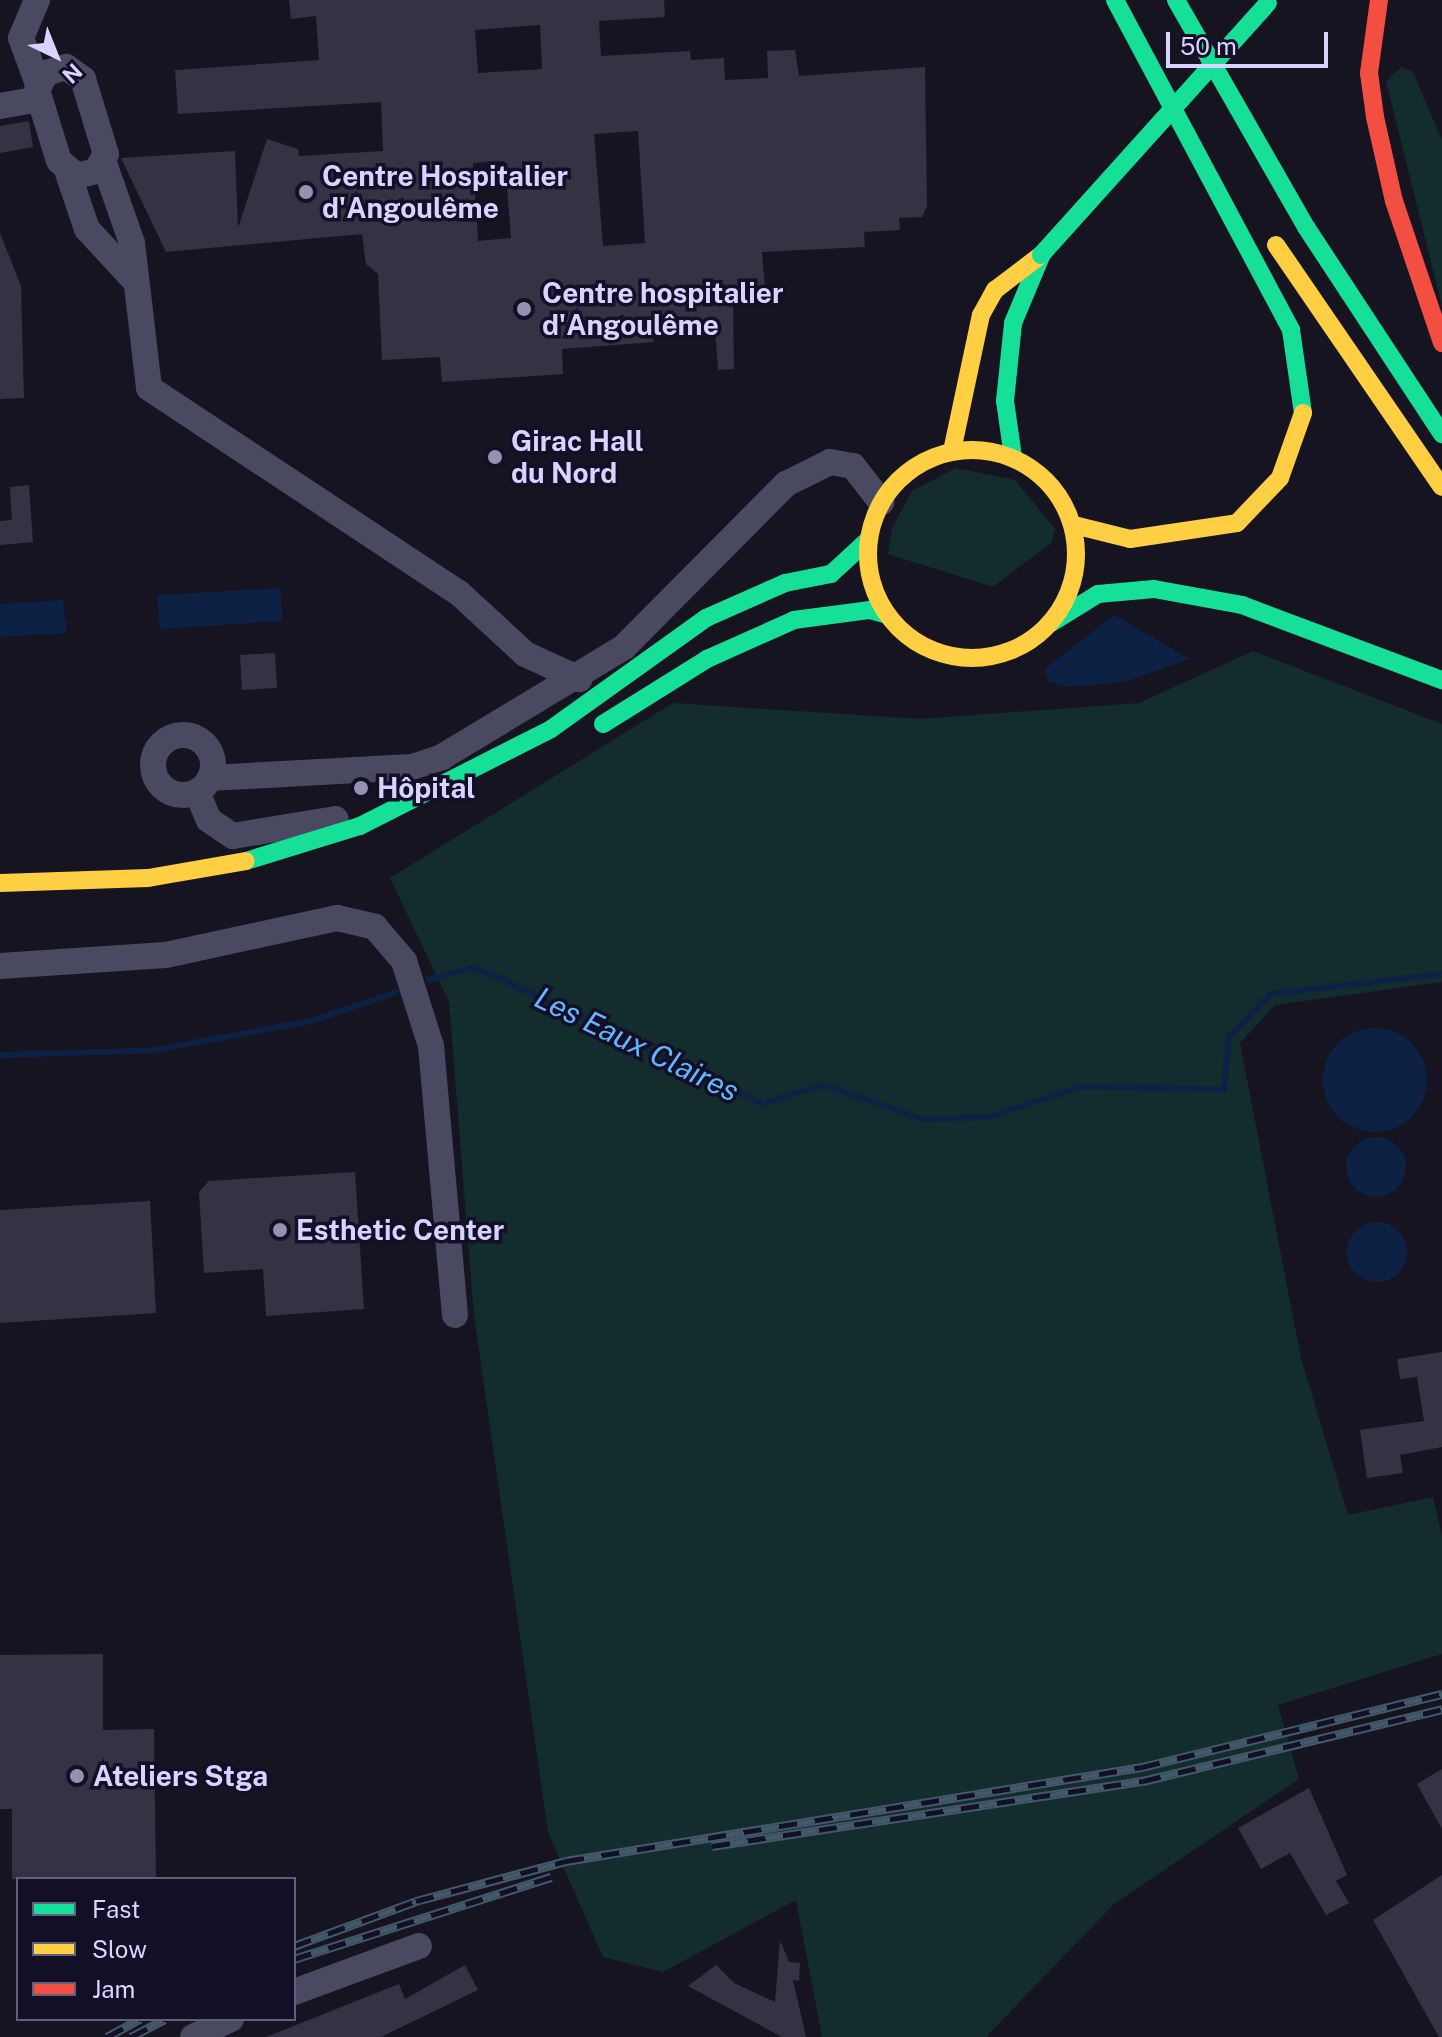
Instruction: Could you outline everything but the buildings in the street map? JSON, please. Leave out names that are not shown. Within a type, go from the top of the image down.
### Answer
[{"type":"main road","points":[[1074,525],[1130,539],[1237,523],[1280,478],[1304,411],[1291,330],[1115,0]]},
{"type":"main road","points":[[1176,0],[1306,227],[1442,434]]},
{"type":"main road","points":[[1379,0],[1369,73],[1375,117],[1394,201],[1442,343]]},
{"type":"main road","points":[[952,451],[981,315],[995,290],[1041,255],[1272,1]]},
{"type":"main road","points":[[1180,67],[1202,108]]},
{"type":"main road","points":[[1267,229],[1442,487]]},
{"type":"main road","points":[[1013,457],[1005,401],[1013,323],[1041,255]]},
{"type":"main road","points":[[1051,623],[1072,582],[1074,525],[1051,484],[1013,457],[952,451],[910,470],[881,502],[868,540],[868,567],[887,615],[909,637],[967,659],[1027,643],[1051,623],[1098,594],[1154,589],[1242,605],[1442,680]]},
{"type":"main road","points":[[0,883],[148,878],[267,858],[414,803],[551,729],[706,618],[785,583],[831,574],[868,540]]},
{"type":"main road","points":[[566,745],[707,659],[794,620],[870,610],[887,615]]},
{"type":"street","points":[[37,0],[21,38],[38,91],[87,229],[136,282]]},
{"type":"street","points":[[0,106],[38,91],[54,69],[80,73],[104,163],[132,243],[149,388],[459,593],[525,654],[579,679]]},
{"type":"street","points":[[68,173],[104,163]]},
{"type":"street","points":[[414,803],[233,836],[209,820],[204,785],[412,767],[579,679],[654,623],[786,484],[830,462],[853,466],[881,502]]},
{"type":"street","points":[[0,966],[166,955],[337,918],[375,927],[404,961],[431,1046],[455,1315]]},
{"type":"street","points":[[296,1991],[419,1946]]},
{"type":"street","points":[[193,2037],[227,2021]]},
{"type":"green space","points":[[1401,67],[1413,72],[1442,140],[1442,306],[1386,81]]},
{"type":"green space","points":[[956,468],[1015,480],[1055,529],[1051,543],[993,587],[888,554],[892,528],[912,491]]},
{"type":"green space","points":[[1253,651],[1442,724],[1442,982],[1275,1005],[1240,1043],[1301,1358],[1348,1515],[1433,1497],[1442,1536],[1442,1654],[1278,1705],[1299,1779],[1114,1904],[986,2037],[822,2037],[796,1900],[663,1972],[603,1957],[548,1832],[474,1316],[449,1002],[390,878],[673,703],[920,719],[1139,703]]},
{"type":"water","points":[[281,588],[282,621],[160,629],[157,595]]},
{"type":"water","points":[[63,600],[67,633],[0,637],[0,604]]},
{"type":"water","points":[[1114,615],[1190,659],[1125,682],[1068,687],[1048,681],[1045,669]]},
{"type":"water","points":[[1375,1028],[1395,1032],[1418,1051],[1427,1080],[1423,1100],[1404,1123],[1375,1132],[1355,1128],[1332,1109],[1323,1080],[1327,1060],[1346,1037]]},
{"type":"water","points":[[1376,1137],[1388,1139],[1397,1146],[1404,1155],[1404,1179],[1397,1188],[1388,1195],[1376,1197],[1364,1195],[1355,1188],[1348,1179],[1346,1167],[1348,1155],[1355,1146],[1364,1139]]},
{"type":"water","points":[[1377,1222],[1388,1224],[1398,1231],[1405,1241],[1405,1263],[1398,1273],[1388,1280],[1377,1282],[1366,1280],[1356,1273],[1349,1263],[1347,1252],[1349,1241],[1356,1231],[1366,1224]]},
{"type":"waterway","name":"Les Eaux Claires","points":[[429,980],[471,968],[491,974],[762,1104],[824,1085],[922,1119],[988,1117],[1084,1086],[1224,1090],[1229,1037],[1271,994],[1442,974]]},
{"type":"waterway","name":"Les Eaux Claires","points":[[0,1055],[155,1050],[311,1021],[396,992]]},
{"type":"railway","points":[[296,1945],[416,1901],[566,1861],[1142,1767],[1442,1694]]},
{"type":"railway","points":[[712,1846],[1143,1781],[1442,1709]]},
{"type":"railway","points":[[296,1958],[551,1877]]},
{"type":"railway","points":[[107,2037],[136,2021]]},
{"type":"railway","points":[[131,2037],[161,2021]]},
{"type":"traffic: fast","points":[[1115,0],[1291,330],[1303,413]]},
{"type":"traffic: fast","points":[[1176,0],[1306,227],[1442,434]]},
{"type":"traffic: fast","points":[[1041,255],[1268,3]]},
{"type":"traffic: fast","points":[[1013,457],[1005,401],[1013,323],[1041,256]]},
{"type":"traffic: fast","points":[[246,861],[360,826],[551,729],[706,618],[785,583],[831,574],[868,540]]},
{"type":"traffic: fast","points":[[1051,623],[1098,594],[1154,589],[1242,605],[1442,680]]},
{"type":"traffic: fast","points":[[603,724],[707,659],[794,620],[870,610],[887,615]]},
{"type":"traffic: slow","points":[[1276,245],[1442,487]]},
{"type":"traffic: slow","points":[[952,451],[981,315],[995,290],[1041,255]]},
{"type":"traffic: slow","points":[[1074,525],[1130,539],[1237,523],[1280,478],[1303,413]]},
{"type":"traffic: slow","points":[[972,450],[1012,458],[1046,480],[1068,514],[1076,554],[1068,594],[1046,628],[1012,650],[972,658],[932,650],[898,628],[876,594],[868,554],[876,514],[898,480],[932,458],[972,450]]},
{"type":"traffic: slow","points":[[0,883],[148,878],[246,861]]},
{"type":"traffic: jam","points":[[1379,0],[1369,73],[1375,117],[1394,201],[1442,343]]},
{"type":"place","name":"Centre Hospitalier d'Angoulême","points":[[306,192]]},
{"type":"place","name":"Centre hospitalier d'Angoulême","points":[[524,309]]},
{"type":"place","name":"Girac Hall du Nord","points":[[495,457]]},
{"type":"place","name":"Hôpital","points":[[361,788]]},
{"type":"place","name":"Esthetic Center","points":[[280,1230]]},
{"type":"place","name":"Ateliers Stga","points":[[77,1776]]}]
